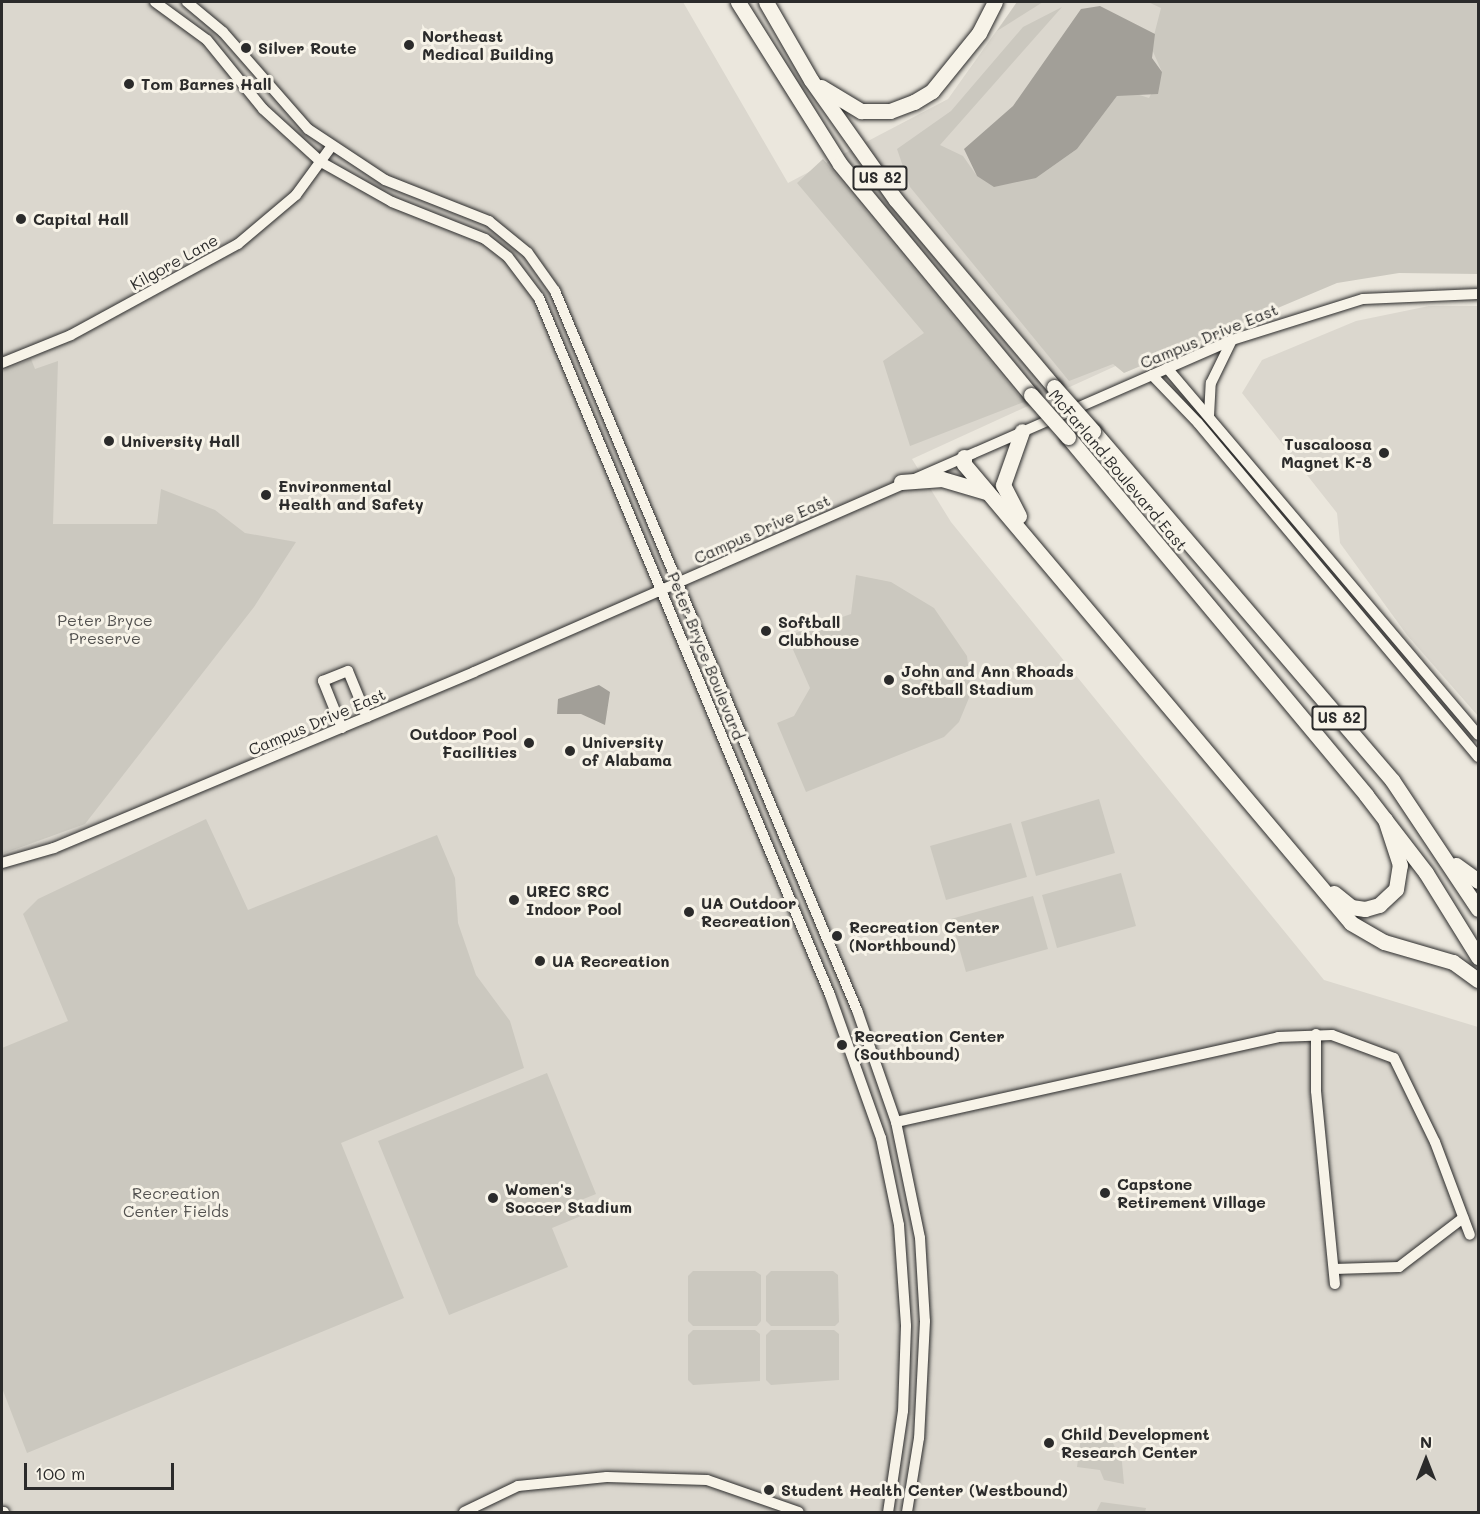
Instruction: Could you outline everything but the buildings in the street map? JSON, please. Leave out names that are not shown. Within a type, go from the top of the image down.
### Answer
[{"type":"highway","name":"McFarland Boulevard East","points":[[738,2],[827,144],[937,285],[1068,437],[1385,819],[1479,957]]},
{"type":"highway","name":"McFarland Boulevard East","points":[[766,2],[811,80],[896,200],[1392,780],[1449,859],[1479,909]]},
{"type":"highway","points":[[811,80],[861,111],[890,111],[914,102],[932,91],[965,50],[995,2]]},
{"type":"highway","points":[[1009,504],[1005,470],[1022,431]]},
{"type":"highway","points":[[964,457],[988,493],[1351,923],[1384,942],[1453,962],[1479,980]]},
{"type":"highway","points":[[964,457],[1009,504],[1352,907],[1379,905],[1396,889],[1400,865],[1385,819]]},
{"type":"highway","points":[[901,482],[942,478],[988,493]]},
{"type":"highway","points":[[1449,859],[1479,881]]},
{"type":"street","name":"Peter Bryce Boulevard","points":[[155,2],[207,40],[263,109],[321,162],[392,202],[484,239],[524,274],[547,315],[830,995],[882,1144],[899,1226],[906,1326],[903,1411],[888,1512]]},
{"type":"street","name":"Peter Bryce Boulevard","points":[[187,2],[223,32],[289,111],[331,147],[385,180],[489,221],[539,266],[559,300],[676,584],[857,1010],[896,1122],[919,1229],[925,1322],[919,1438],[907,1512]]},
{"type":"street","name":"Kilgore Lane","points":[[2,363],[71,335],[238,244],[272,220],[331,147]]},
{"type":"street","name":"Campus Drive East","points":[[2,863],[54,848],[342,728],[676,584],[901,482],[964,457],[1232,340],[1363,299],[1479,294]]},
{"type":"street","points":[[1209,416],[1211,382],[1232,340]]},
{"type":"street","points":[[1167,368],[1479,735]]},
{"type":"street","points":[[1152,375],[1198,423],[1479,757]]},
{"type":"street","points":[[342,728],[323,681],[348,671],[367,717]]},
{"type":"street","points":[[1316,1034],[1316,1091],[1335,1284]]},
{"type":"street","points":[[896,1122],[1278,1037],[1316,1034],[1353,1040],[1394,1058],[1470,1235]]},
{"type":"street","points":[[1334,1269],[1399,1267],[1463,1218]]},
{"type":"street","points":[[464,1512],[498,1492],[531,1484],[639,1478],[707,1480],[799,1512]]},
{"type":"shaded area","name":"University of Alabama","points":[[2,2],[683,2],[788,183],[948,99],[1017,2],[1309,2],[1405,263],[1195,307],[1201,327],[912,459],[951,522],[1324,980],[1478,1027],[1478,1512],[2,1512]]},
{"type":"shaded area","points":[[1100,6],[1155,34],[1152,58],[1162,72],[1158,94],[1117,96],[1077,149],[1036,178],[994,187],[977,176],[964,149],[1013,106],[1081,9]]},
{"type":"shaded area","name":"Tuscaloosa Magnet K-8","points":[[1429,306],[1478,306],[1478,716],[1407,635],[1340,543],[1337,513],[1242,393],[1262,360],[1356,321]]},
{"type":"shaded area","points":[[599,685],[610,692],[605,725],[581,714],[557,714],[558,699]]},
{"type":"green space","points":[[1017,2],[1043,2],[997,31]]},
{"type":"green space","points":[[1148,2],[1478,2],[1478,274],[1399,273],[1337,283],[1124,373],[1113,364],[1069,381],[910,187],[897,149],[951,111],[1023,27],[1062,7],[940,145],[963,156],[977,176],[1036,178],[1077,149],[1117,96],[1130,92],[1149,98],[1162,72],[1151,47],[1161,8]]},
{"type":"green space","points":[[823,159],[1024,402],[910,446],[883,361],[924,333],[797,183]]},
{"type":"green space","name":"Peter Bryce Preserve","points":[[31,359],[35,369],[58,361],[53,524],[157,524],[161,489],[215,510],[245,533],[296,542],[254,607],[85,824],[2,854],[2,371]]},
{"type":"green space","name":"John and Ann Rhoads Softball Stadium","points":[[856,575],[891,582],[934,608],[967,656],[971,693],[959,722],[944,737],[806,792],[777,723],[794,716],[810,688],[787,636],[851,614]]},
{"type":"green space","points":[[1099,799],[1115,853],[1036,876],[1021,822]]},
{"type":"green space","name":"Recreation Center Fields","points":[[206,819],[248,910],[437,835],[455,878],[458,923],[476,975],[510,1021],[524,1068],[341,1143],[404,1298],[27,1453],[2,1388],[2,1048],[68,1021],[23,914],[38,899]]},
{"type":"green space","points":[[1011,823],[1027,877],[946,900],[930,846]]},
{"type":"green space","points":[[1121,873],[1136,926],[1057,948],[1042,895]]},
{"type":"green space","points":[[1033,896],[1048,949],[966,972],[951,919]]},
{"type":"green space","name":"Women's Soccer Stadium","points":[[547,1073],[596,1194],[576,1202],[581,1216],[552,1228],[568,1267],[449,1315],[378,1141]]},
{"type":"green space","points":[[693,1271],[755,1271],[761,1275],[761,1321],[757,1326],[693,1326],[688,1321],[688,1276]]},
{"type":"green space","points":[[771,1271],[833,1271],[838,1275],[839,1322],[835,1326],[771,1326],[766,1321],[766,1276]]},
{"type":"green space","points":[[693,1330],[755,1330],[760,1334],[760,1381],[693,1385],[688,1380],[688,1335]]},
{"type":"green space","points":[[771,1330],[834,1330],[839,1334],[839,1380],[771,1385],[766,1380],[766,1335]]},
{"type":"green space","points":[[1081,1437],[1112,1441],[1122,1462],[1124,1484],[1104,1480],[1100,1470],[1077,1467]]},
{"type":"green space","points":[[1101,1502],[1146,1508],[1145,1512],[1096,1512]]},
{"type":"place","name":"Northeast Medical Building","points":[[409,45]]},
{"type":"place","name":"Silver Route","points":[[246,48]]},
{"type":"place","name":"Tom Barnes Hall","points":[[129,84]]},
{"type":"place","name":"Capital Hall","points":[[21,219]]},
{"type":"place","name":"University Hall","points":[[109,441]]},
{"type":"place","name":"Tuscaloosa Magnet K-8","points":[[1384,453]]},
{"type":"place","name":"Environmental Health and Safety","points":[[266,495]]},
{"type":"place","name":"Softball Clubhouse","points":[[766,631]]},
{"type":"place","name":"John and Ann Rhoads Softball Stadium","points":[[889,680]]},
{"type":"place","name":"Outdoor Pool Facilities","points":[[529,743]]},
{"type":"place","name":"University of Alabama","points":[[570,751]]},
{"type":"place","name":"UREC SRC Indoor Pool","points":[[514,900]]},
{"type":"place","name":"UA Outdoor Recreation","points":[[689,912]]},
{"type":"place","name":"Recreation Center (Northbound)","points":[[837,936]]},
{"type":"place","name":"UA Recreation","points":[[540,961]]},
{"type":"place","name":"Recreation Center (Southbound)","points":[[842,1045]]},
{"type":"place","name":"Capstone Retirement Village","points":[[1105,1193]]},
{"type":"place","name":"Women's Soccer Stadium","points":[[493,1198]]},
{"type":"place","name":"Child Development Research Center","points":[[1049,1443]]},
{"type":"place","name":"Student Health Center (Westbound)","points":[[769,1490]]}]
